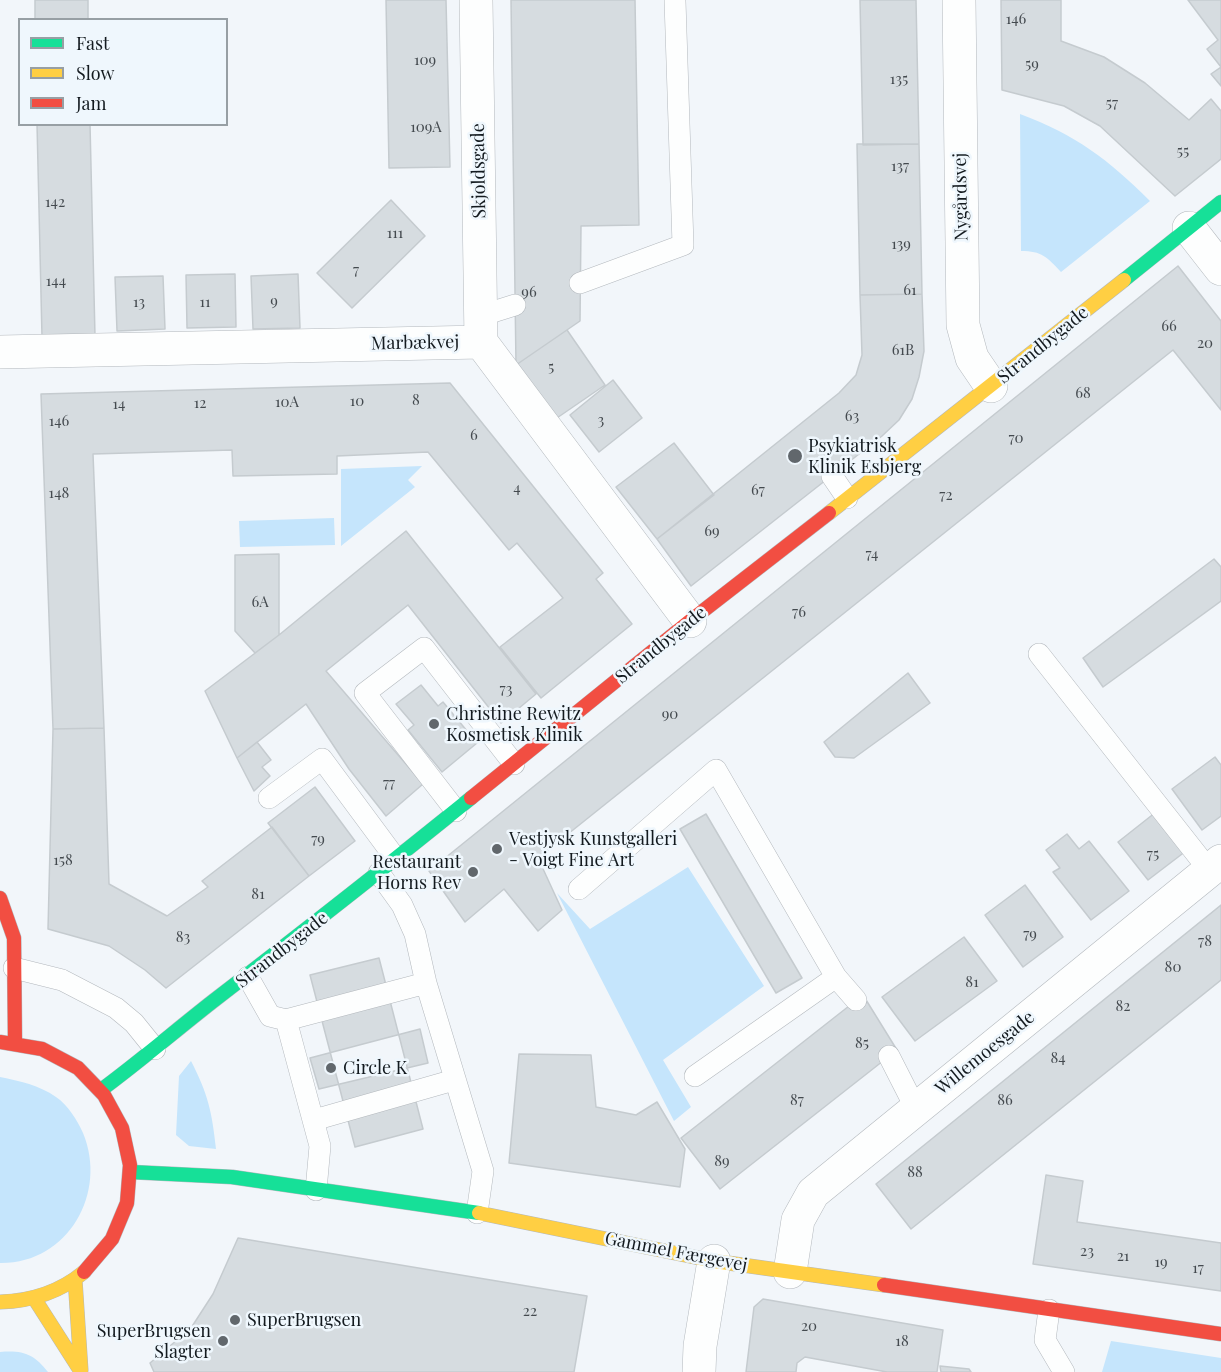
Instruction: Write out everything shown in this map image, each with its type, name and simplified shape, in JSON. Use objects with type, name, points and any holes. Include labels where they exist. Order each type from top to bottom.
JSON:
[{"type":"street","name":"Skjoldsgade","points":[[476,0],[481,329]]},
{"type":"street","name":"Nygårdsvej","points":[[959,0],[963,325],[972,358],[991,386]]},
{"type":"street","name":"Strandbygade","points":[[101,1090],[388,866],[690,621],[991,386],[1221,202]]},
{"type":"street","points":[[1189,228],[1221,269]]},
{"type":"street","name":"Marbækvej","points":[[0,352],[481,329],[690,621]]},
{"type":"street","name":"Willemoesgade","points":[[790,1272],[798,1220],[813,1193],[1215,866]]},
{"type":"street","points":[[0,898],[14,939],[15,1043]]},
{"type":"street","points":[[0,1042],[48,1051],[77,1067],[101,1090],[118,1114],[127,1142],[131,1172],[127,1203],[116,1232],[99,1258],[75,1279],[56,1291],[34,1298],[0,1302]]},
{"type":"street","name":"Gammel Færgevej","points":[[131,1172],[232,1177],[477,1213],[714,1261],[1221,1334]]},
{"type":"street","points":[[699,1372],[700,1346],[714,1261]]},
{"type":"street","points":[[75,1279],[81,1371]]},
{"type":"street","points":[[34,1298],[81,1371]]},
{"type":"lane","points":[[580,283],[683,245],[675,1]]},
{"type":"lane","points":[[481,329],[515,305]]},
{"type":"lane","points":[[832,476],[848,498]]},
{"type":"lane","points":[[456,811],[365,693],[424,648],[514,764]]},
{"type":"lane","points":[[1039,654],[1215,866]]},
{"type":"lane","points":[[269,798],[322,759],[388,866],[415,934],[426,983],[483,1171],[477,1213]]},
{"type":"lane","points":[[579,889],[716,770],[836,977],[856,1000]]},
{"type":"lane","points":[[14,968],[62,980],[116,1008],[134,1023],[155,1049]]},
{"type":"lane","points":[[248,977],[270,1016],[286,1020],[426,983]]},
{"type":"lane","points":[[695,1076],[836,977]]},
{"type":"lane","points":[[286,1020],[320,1146],[316,1190]]},
{"type":"lane","points":[[889,1056],[916,1109]]},
{"type":"lane","points":[[314,1120],[454,1080]]},
{"type":"lane","points":[[1049,1310],[1045,1340],[1064,1372]]},
{"type":"shaded area","points":[[1020,114],[1058,131],[1090,150],[1120,173],[1150,201],[1061,272],[1044,256],[1021,251]]},
{"type":"shaded area","points":[[422,466],[408,480],[415,487],[341,546],[341,469]]},
{"type":"shaded area","points":[[334,518],[335,545],[240,547],[239,521]]},
{"type":"shaded area","points":[[688,867],[764,986],[663,1060],[691,1107],[674,1121],[557,893],[590,929]]},
{"type":"shaded area","points":[[191,1061],[202,1083],[208,1104],[216,1149],[189,1146],[176,1135],[179,1076]]},
{"type":"shaded area","points":[[0,1077],[36,1086],[64,1104],[83,1133],[89,1156],[90,1179],[86,1201],[76,1221],[63,1238],[45,1252],[24,1260],[0,1263]]},
{"type":"shaded area","points":[[1111,1341],[1221,1358],[1221,1372],[1102,1372]]},
{"type":"shaded area","points":[[0,1352],[22,1353],[33,1357],[48,1372],[0,1372]]},
{"type":"building","points":[[35,0],[88,0],[88,18],[35,18]]},
{"type":"building","points":[[386,0],[446,0],[450,167],[389,168]]},
{"type":"building","points":[[511,0],[635,0],[639,225],[581,226],[580,321],[516,365]]},
{"type":"building","points":[[860,0],[916,0],[919,144],[863,145]]},
{"type":"building","points":[[1001,0],[1061,0],[1061,41],[1104,57],[1145,83],[1189,120],[1211,99],[1221,111],[1221,159],[1175,196],[1100,126],[1064,106],[1002,90]]},
{"type":"building","points":[[1188,0],[1221,0],[1221,67],[1207,49],[1218,40]]},
{"type":"building","points":[[1221,67],[1221,86],[1211,74]]},
{"type":"building","points":[[37,126],[90,126],[95,336],[42,337]]},
{"type":"building","points":[[857,144],[919,144],[922,294],[860,295]]},
{"type":"building","points":[[391,200],[425,236],[352,308],[317,273]]},
{"type":"building","points":[[1178,266],[1221,321],[1221,410],[1173,350],[538,858],[562,910],[538,931],[504,889],[465,922],[429,871]]},
{"type":"building","points":[[235,274],[236,327],[187,328],[186,275]]},
{"type":"building","points":[[298,274],[300,328],[253,329],[251,276]]},
{"type":"building","points":[[163,276],[165,329],[117,331],[115,277]]},
{"type":"building","points":[[922,294],[924,351],[912,399],[899,420],[882,436],[691,586],[657,539],[839,393],[856,375],[862,355],[860,295]]},
{"type":"building","points":[[567,330],[605,385],[554,420],[516,365]]},
{"type":"building","points":[[613,380],[642,418],[599,452],[570,415]]},
{"type":"building","points":[[450,383],[603,573],[596,579],[632,624],[541,698],[500,647],[563,598],[517,543],[509,550],[428,452],[337,456],[337,474],[233,476],[232,450],[93,454],[104,728],[53,729],[41,394]]},
{"type":"building","points":[[674,443],[714,495],[657,539],[616,487]]},
{"type":"building","points":[[406,531],[536,694],[501,723],[408,605],[326,671],[423,784],[386,816],[349,769],[306,704],[237,758],[205,691],[279,635]]},
{"type":"building","points":[[279,554],[279,635],[255,653],[235,631],[235,555]]},
{"type":"building","points":[[1214,559],[1221,567],[1221,601],[1103,687],[1083,658]]},
{"type":"building","points":[[908,673],[930,703],[854,758],[835,757],[824,742]]},
{"type":"building","points":[[421,685],[438,706],[443,702],[477,743],[442,772],[408,730],[414,725],[396,704]]},
{"type":"building","points":[[104,728],[109,884],[167,916],[208,887],[202,881],[272,827],[309,876],[166,988],[145,970],[109,946],[48,929],[53,729]]},
{"type":"building","points":[[257,742],[271,760],[262,767],[270,776],[254,791],[237,758]]},
{"type":"building","points":[[1215,757],[1221,765],[1221,816],[1202,830],[1172,789]]},
{"type":"building","points":[[315,787],[355,841],[309,876],[268,823]]},
{"type":"building","points":[[1156,812],[1186,851],[1148,880],[1118,842]]},
{"type":"building","points":[[706,814],[802,978],[776,993],[680,829]]},
{"type":"building","points":[[1067,834],[1079,849],[1089,841],[1129,891],[1091,920],[1053,872],[1060,868],[1046,850]]},
{"type":"building","points":[[1025,885],[1063,937],[1023,967],[985,915]]},
{"type":"building","points":[[1221,905],[1221,980],[911,1229],[876,1184]]},
{"type":"building","points":[[964,937],[997,981],[915,1041],[882,997]]},
{"type":"building","name":"Circle K","points":[[379,958],[423,1129],[355,1147],[310,975]]},
{"type":"building","points":[[863,995],[897,1050],[720,1189],[681,1138]]},
{"type":"building","points":[[420,1029],[428,1063],[319,1089],[310,1058]]},
{"type":"building","points":[[519,1054],[591,1055],[596,1107],[636,1115],[657,1102],[685,1149],[680,1187],[509,1163]]},
{"type":"building","points":[[1046,1175],[1083,1181],[1077,1222],[1221,1243],[1221,1291],[1033,1264]]},
{"type":"building","points":[[238,1238],[587,1296],[574,1372],[154,1372],[150,1363],[191,1328],[213,1294]]},
{"type":"building","points":[[763,1299],[943,1330],[937,1372],[887,1372],[805,1357],[797,1363],[796,1372],[746,1372],[754,1307]]},
{"type":"building","points":[[940,1366],[969,1369],[971,1372],[941,1372]]},
{"type":"traffic: fast","points":[[1124,280],[1221,202]]},
{"type":"traffic: fast","points":[[101,1090],[471,798]]},
{"type":"traffic: fast","points":[[131,1172],[232,1177],[479,1213]]},
{"type":"traffic: slow","points":[[829,513],[1124,280]]},
{"type":"traffic: slow","points":[[479,1213],[714,1261],[884,1285]]},
{"type":"traffic: slow","points":[[0,1302],[23,1300],[45,1294],[65,1285],[84,1272]]},
{"type":"traffic: slow","points":[[75,1279],[81,1370]]},
{"type":"traffic: slow","points":[[34,1298],[80,1370]]},
{"type":"traffic: jam","points":[[471,798],[690,621],[829,513]]},
{"type":"traffic: jam","points":[[0,898],[14,938],[15,1043]]},
{"type":"traffic: jam","points":[[0,1042],[42,1049],[78,1068],[104,1095],[122,1128],[130,1165],[127,1203],[112,1239],[84,1272]]},
{"type":"traffic: jam","points":[[884,1285],[1221,1334]]},
{"type":"place","name":"Psykiatrisk Klinik Esbjerg","points":[[795,456]]},
{"type":"place","name":"Christine Rewitz Kosmetisk Klinik","points":[[434,724]]},
{"type":"place","name":"Vestjysk Kunstgalleri - Voigt Fine Art","points":[[497,849]]},
{"type":"place","name":"Restaurant Horns Rev","points":[[473,872]]},
{"type":"place","name":"Circle K","points":[[331,1068]]},
{"type":"place","name":"SuperBrugsen","points":[[235,1320]]},
{"type":"place","name":"SuperBrugsen Slagter","points":[[223,1341]]}]
